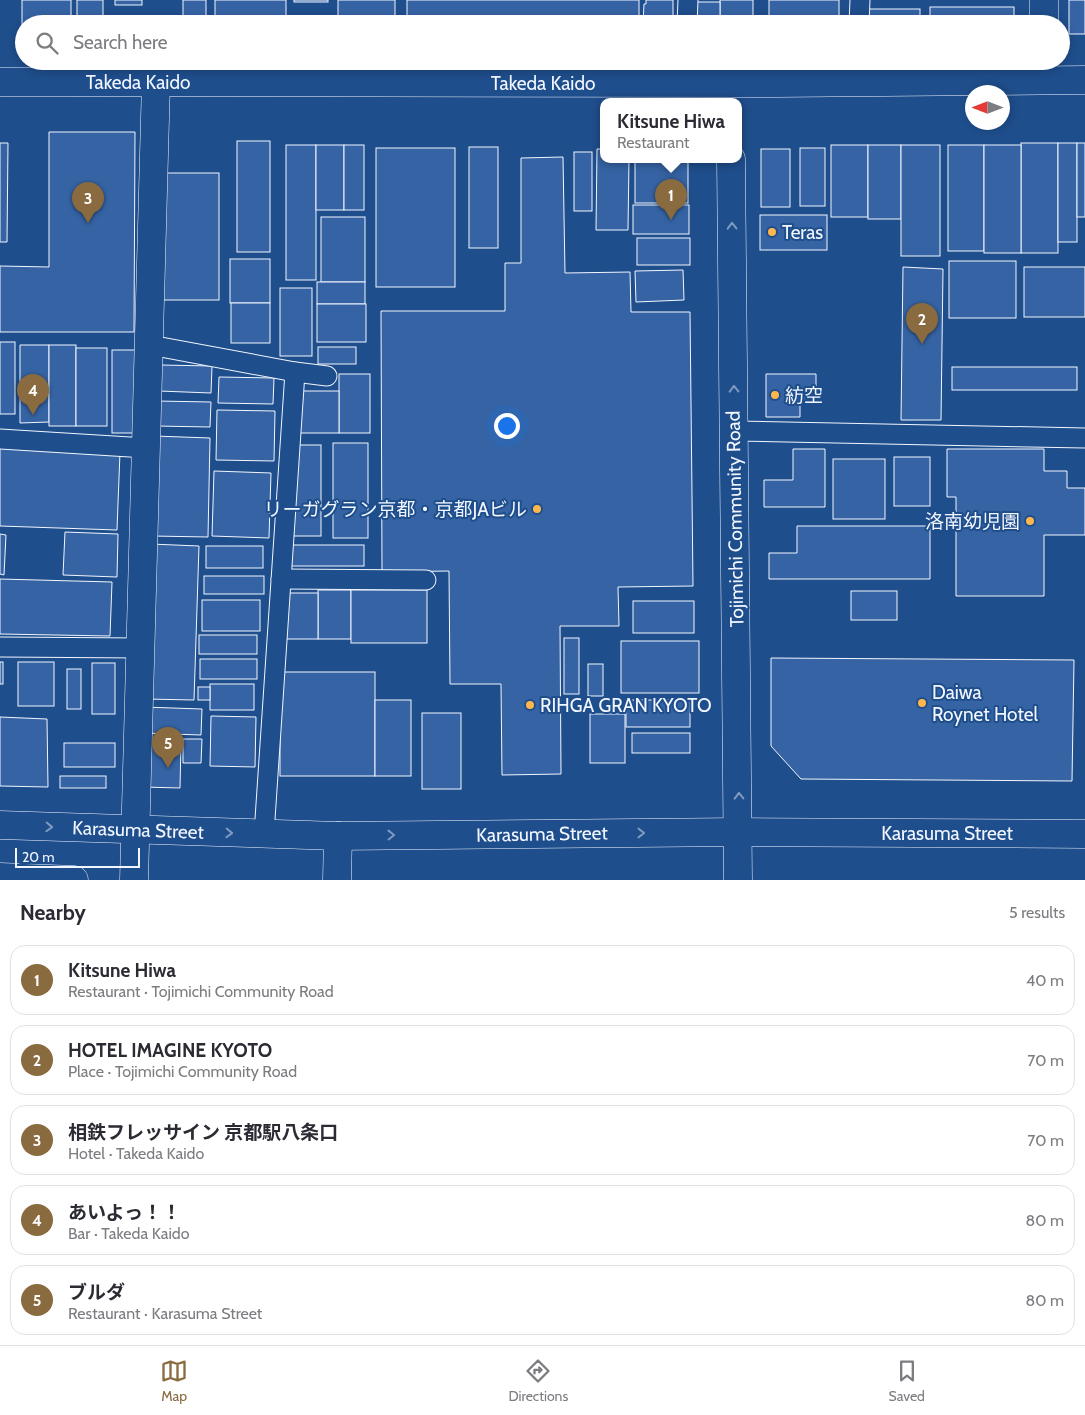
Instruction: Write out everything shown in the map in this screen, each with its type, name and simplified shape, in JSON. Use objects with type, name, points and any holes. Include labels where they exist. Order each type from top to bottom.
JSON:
[{"type":"street","points":[[1044,0],[1044,15]]},
{"type":"street","name":"Takeda Kaido","points":[[0,82],[156,82],[687,72],[731,92],[858,72],[1042,71],[1085,80]]},
{"type":"street","points":[[134,880],[156,82]]},
{"type":"street","name":"Tojimichi Community Road","points":[[731,163],[738,880]]},
{"type":"street","name":"Karasuma Street","points":[[0,825],[338,836],[739,832],[1085,834]]},
{"type":"street","points":[[337,880],[338,836]]},
{"type":"street","points":[[0,877],[74,880]]},
{"type":"lane","points":[[687,15],[688,0]]},
{"type":"lane","points":[[859,15],[860,0]]},
{"type":"lane","points":[[150,345],[295,372],[327,376]]},
{"type":"lane","points":[[264,834],[295,372]]},
{"type":"lane","points":[[734,431],[1085,438]]},
{"type":"lane","points":[[0,439],[146,448]]},
{"type":"lane","points":[[282,579],[426,580]]},
{"type":"lane","points":[[0,647],[140,648]]},
{"type":"building","points":[[22,0],[71,0],[71,15],[22,15]]},
{"type":"building","points":[[77,0],[103,0],[103,15],[77,15]]},
{"type":"building","points":[[115,0],[142,0],[142,5],[115,5]]},
{"type":"building","points":[[183,0],[206,0],[206,15],[183,15]]},
{"type":"building","points":[[215,0],[286,0],[286,15],[215,15]]},
{"type":"building","points":[[294,0],[328,0],[328,2],[294,2]]},
{"type":"building","points":[[338,0],[395,0],[395,15],[338,15]]},
{"type":"building","points":[[407,0],[639,0],[639,15],[407,15]]},
{"type":"building","points":[[646,0],[673,0],[673,15],[643,15],[644,4],[646,4]]},
{"type":"building","points":[[720,0],[753,0],[753,15],[720,15]]},
{"type":"building","points":[[769,0],[839,0],[839,15],[769,15]]},
{"type":"building","points":[[1069,0],[1085,0],[1085,34],[1070,34]]},
{"type":"building","points":[[697,2],[720,2],[720,15],[697,15]]},
{"type":"building","points":[[930,7],[1014,7],[1014,15],[930,15]]},
{"type":"building","points":[[864,9],[920,9],[920,15],[864,15]]},
{"type":"building","points":[[49,132],[135,132],[134,332],[0,332],[0,266],[49,267]]},
{"type":"building","points":[[237,141],[270,141],[270,252],[237,252]]},
{"type":"building","points":[[0,143],[8,143],[7,242],[0,242]]},
{"type":"building","points":[[1021,143],[1058,143],[1058,253],[1021,253]]},
{"type":"building","points":[[1058,143],[1077,143],[1077,242],[1058,242]]},
{"type":"building","points":[[1077,143],[1085,143],[1085,217],[1077,217]]},
{"type":"building","points":[[286,145],[316,145],[316,280],[286,280]]},
{"type":"building","points":[[316,145],[344,145],[344,210],[316,210]]},
{"type":"building","points":[[344,145],[364,145],[364,210],[344,210]]},
{"type":"building","points":[[831,145],[868,145],[868,217],[831,217]]},
{"type":"building","points":[[868,145],[901,145],[901,219],[868,219]]},
{"type":"building","points":[[901,145],[940,145],[940,256],[901,256]]},
{"type":"building","points":[[948,145],[984,145],[984,251],[948,251]]},
{"type":"building","points":[[984,145],[1021,145],[1021,253],[984,253]]},
{"type":"building","points":[[469,147],[498,147],[498,248],[469,248]]},
{"type":"building","points":[[376,148],[455,148],[455,287],[376,287]]},
{"type":"building","points":[[800,148],[825,148],[825,206],[800,206]]},
{"type":"building","points":[[597,149],[600,149],[600,163],[629,163],[628,230],[596,230]]},
{"type":"building","points":[[761,149],[790,149],[790,207],[761,207]]},
{"type":"building","points":[[574,152],[592,152],[592,211],[574,211]]},
{"type":"building","name":"リーガグラン京都・京都JAビル","points":[[563,157],[565,273],[630,272],[631,312],[690,312],[693,586],[618,587],[619,626],[560,626],[561,774],[502,775],[501,684],[450,684],[449,571],[382,572],[381,311],[505,311],[505,263],[521,263],[521,158]]},
{"type":"building","points":[[635,163],[688,163],[688,203],[635,203]]},
{"type":"building","points":[[163,173],[219,173],[219,300],[163,300]]},
{"type":"building","points":[[633,205],[689,205],[689,234],[633,234]]},
{"type":"building","points":[[760,215],[827,215],[827,250],[760,250]]},
{"type":"building","points":[[321,217],[365,217],[365,282],[321,282]]},
{"type":"building","points":[[637,238],[690,238],[690,265],[637,265]]},
{"type":"building","points":[[230,259],[270,259],[270,303],[230,303]]},
{"type":"building","points":[[949,261],[1016,261],[1016,318],[949,318]]},
{"type":"building","points":[[903,267],[943,269],[941,420],[901,420]]},
{"type":"building","points":[[1024,267],[1085,267],[1085,317],[1024,317]]},
{"type":"building","points":[[683,270],[684,300],[636,302],[635,271]]},
{"type":"building","points":[[317,282],[365,282],[365,304],[317,304]]},
{"type":"building","points":[[280,288],[312,288],[312,356],[280,356]]},
{"type":"building","points":[[231,303],[270,303],[270,343],[231,343]]},
{"type":"building","points":[[317,304],[366,304],[366,342],[317,342]]},
{"type":"building","points":[[0,342],[15,342],[15,414],[0,414]]},
{"type":"building","points":[[20,345],[49,345],[49,422],[20,423]]},
{"type":"building","points":[[49,345],[76,345],[76,426],[49,426]]},
{"type":"building","points":[[318,347],[356,347],[356,364],[318,364]]},
{"type":"building","points":[[76,348],[107,348],[107,426],[76,426]]},
{"type":"building","points":[[112,350],[136,350],[136,433],[112,433]]},
{"type":"building","points":[[160,365],[212,366],[211,393],[159,391]]},
{"type":"building","points":[[952,367],[1077,367],[1077,390],[952,390]]},
{"type":"building","points":[[339,374],[370,374],[370,433],[339,433]]},
{"type":"building","points":[[766,374],[816,374],[816,401],[800,401],[800,417],[766,417]]},
{"type":"building","points":[[219,377],[274,378],[273,404],[218,403]]},
{"type":"building","points":[[295,391],[339,391],[339,433],[295,433]]},
{"type":"building","points":[[156,401],[211,402],[210,427],[156,426]]},
{"type":"building","points":[[217,410],[275,411],[274,461],[216,460]]},
{"type":"building","points":[[154,436],[210,438],[208,537],[152,536]]},
{"type":"building","points":[[333,443],[368,443],[368,538],[333,538]]},
{"type":"building","points":[[293,445],[321,445],[321,536],[293,536]]},
{"type":"building","points":[[0,447],[120,452],[117,530],[0,526]]},
{"type":"building","points":[[793,449],[825,449],[825,507],[764,507],[764,480],[793,480]]},
{"type":"building","points":[[947,449],[1044,449],[1044,471],[1067,471],[1067,488],[1085,488],[1085,535],[1044,535],[1044,596],[956,596],[956,497],[947,497]]},
{"type":"building","points":[[894,457],[930,457],[930,506],[894,506]]},
{"type":"building","points":[[833,459],[885,459],[885,519],[833,519]]},
{"type":"building","points":[[214,471],[271,473],[269,538],[212,536]]},
{"type":"building","points":[[797,526],[930,526],[930,579],[769,579],[769,553],[797,553]]},
{"type":"building","points":[[65,532],[118,534],[117,577],[63,575]]},
{"type":"building","points":[[0,534],[6,535],[4,575],[0,574]]},
{"type":"building","points":[[150,544],[199,546],[194,700],[146,699]]},
{"type":"building","points":[[290,545],[364,545],[364,566],[290,566]]},
{"type":"building","points":[[206,546],[263,546],[263,568],[206,568]]},
{"type":"building","points":[[204,576],[264,576],[264,594],[204,594]]},
{"type":"building","points":[[0,579],[112,582],[110,636],[0,634]]},
{"type":"building","points":[[318,590],[351,590],[351,639],[318,639]]},
{"type":"building","points":[[351,590],[427,590],[427,643],[351,643]]},
{"type":"building","points":[[851,591],[897,591],[897,620],[851,620]]},
{"type":"building","points":[[286,593],[318,593],[318,639],[286,639]]},
{"type":"building","points":[[202,600],[260,600],[260,631],[202,631]]},
{"type":"building","points":[[633,601],[694,601],[694,633],[633,633]]},
{"type":"building","points":[[199,635],[257,635],[257,654],[199,654]]},
{"type":"building","points":[[564,638],[579,638],[579,694],[564,694]]},
{"type":"building","points":[[621,641],[699,641],[699,693],[621,693]]},
{"type":"building","name":"Daiwa Roynet Hotel","points":[[771,658],[1074,660],[1072,781],[801,779],[771,746]]},
{"type":"building","points":[[200,659],[257,659],[257,679],[200,679]]},
{"type":"building","points":[[0,662],[3,662],[3,684],[0,684]]},
{"type":"building","points":[[18,662],[54,662],[54,706],[18,706]]},
{"type":"building","points":[[92,663],[115,663],[115,714],[92,714]]},
{"type":"building","points":[[588,664],[603,664],[603,696],[588,696]]},
{"type":"building","points":[[67,669],[81,669],[81,709],[67,709]]},
{"type":"building","points":[[280,672],[375,672],[375,776],[280,776]]},
{"type":"building","points":[[210,684],[254,684],[254,710],[210,710]]},
{"type":"building","points":[[198,687],[210,687],[210,700],[198,700]]},
{"type":"building","points":[[375,700],[411,700],[411,776],[375,776]]},
{"type":"building","points":[[626,700],[690,700],[690,727],[626,727]]},
{"type":"building","points":[[143,707],[202,709],[201,735],[142,733]]},
{"type":"building","points":[[422,713],[461,713],[461,789],[422,789]]},
{"type":"building","points":[[590,714],[625,714],[625,763],[590,763]]},
{"type":"building","points":[[211,716],[256,717],[255,767],[210,766]]},
{"type":"building","points":[[0,717],[47,719],[48,787],[0,786]]},
{"type":"building","points":[[632,733],[690,733],[690,753],[632,753]]},
{"type":"building","points":[[183,739],[202,739],[201,763],[183,763]]},
{"type":"building","points":[[145,741],[181,742],[180,788],[143,787]]},
{"type":"building","points":[[64,743],[115,743],[115,767],[64,767]]},
{"type":"building","points":[[60,776],[106,776],[106,788],[60,788]]},
{"type":"place","name":"Kitsune Hiwa","points":[[671,220]]},
{"type":"place","name":"相鉄フレッサイン 京都駅八条口","points":[[88,223]]},
{"type":"place","name":"Teras","points":[[772,232]]},
{"type":"place","name":"HOTEL IMAGINE KYOTO","points":[[922,344]]},
{"type":"place","name":"紡空","points":[[775,395]]},
{"type":"place","name":"あいよっ！！","points":[[33,415]]},
{"type":"place","name":"リーガグラン京都・京都JAビル","points":[[537,509]]},
{"type":"place","name":"洛南幼児園","points":[[1030,521]]},
{"type":"place","name":"Daiwa Roynet Hotel","points":[[922,703]]},
{"type":"place","name":"RIHGA GRAN KYOTO","points":[[530,705]]},
{"type":"place","name":"ブルダ","points":[[168,768]]}]
